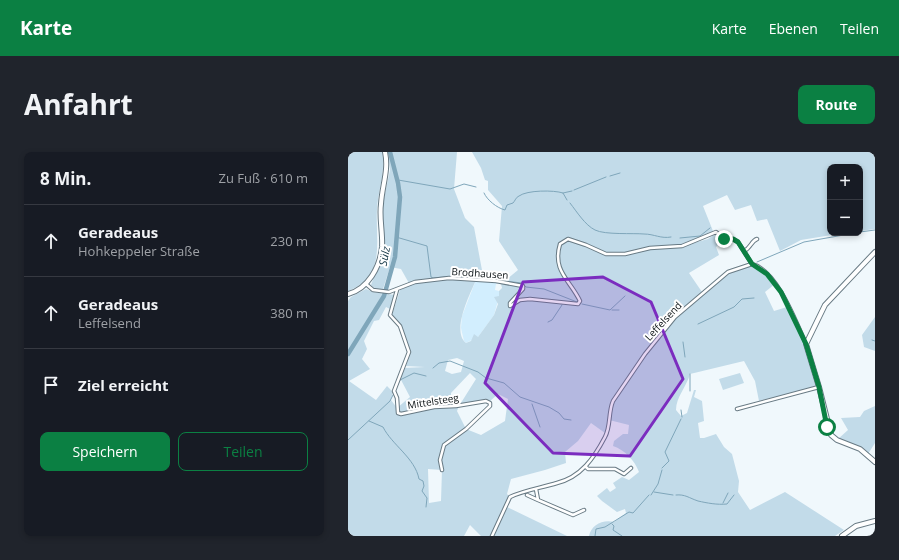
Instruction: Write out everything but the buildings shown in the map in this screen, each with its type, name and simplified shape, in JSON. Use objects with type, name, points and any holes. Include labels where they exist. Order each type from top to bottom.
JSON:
[{"type":"street","points":[[348,294],[359,290],[366,284],[373,274],[381,249],[380,214],[387,167],[385,152]]},
{"type":"street","name":"Brodhausen","points":[[366,284],[374,290],[390,292],[415,282],[449,278],[496,281],[523,286],[523,289],[510,303],[510,306],[520,300],[530,299],[578,304],[580,301],[574,289],[568,284],[560,272],[559,249],[562,242],[568,239],[606,254],[626,254],[650,248],[682,246],[716,232],[724,239],[733,239],[738,242],[744,251]]},
{"type":"street","points":[[757,238],[753,240],[749,248],[744,251],[752,264],[767,274],[778,287],[806,344],[831,435],[837,440],[860,449],[875,462]]},
{"type":"street","points":[[806,344],[824,305],[875,252]]},
{"type":"street","name":"Leffelsend","points":[[586,467],[606,436],[610,424],[610,412],[613,401],[639,361],[675,316],[728,272],[752,264]]},
{"type":"street","name":"Mittelsteeg","points":[[397,290],[390,315],[400,326],[409,352],[394,391],[397,398],[398,413],[401,414],[417,409],[456,406],[486,401],[490,403],[490,406],[466,429],[444,445],[440,460],[442,470]]},
{"type":"street","points":[[737,409],[819,387]]},
{"type":"street","points":[[492,536],[510,497],[536,488],[563,482],[586,467],[588,469],[615,469],[624,474],[631,468]]},
{"type":"street","points":[[536,488],[538,500]]},
{"type":"street","points":[[527,495],[573,515],[584,510]]},
{"type":"street","points":[[842,536],[856,526],[875,521]]},
{"type":"highlighted area","points":[[603,277],[651,302],[683,379],[630,456],[553,453],[485,383],[523,282]]},
{"type":"shaded area","points":[[348,152],[382,152],[383,167],[377,209],[377,245],[374,267],[369,276],[360,284],[348,291]]},
{"type":"shaded area","points":[[388,152],[457,152],[454,189],[465,218],[474,227],[484,281],[476,280],[463,312],[460,330],[466,343],[471,341],[474,334],[478,337],[494,315],[498,304],[494,297],[499,296],[499,291],[502,288],[501,284],[518,270],[499,241],[502,206],[488,190],[488,181],[485,180],[481,168],[472,152],[875,152],[875,229],[863,231],[863,164],[827,164],[827,236],[801,240],[780,251],[767,219],[757,221],[751,205],[735,210],[727,195],[703,206],[713,231],[709,235],[679,245],[679,247],[708,239],[715,234],[723,240],[716,247],[719,255],[689,273],[702,292],[674,316],[643,354],[644,356],[676,317],[728,274],[751,265],[760,270],[775,284],[765,292],[774,311],[787,307],[804,343],[817,383],[815,387],[759,401],[755,381],[744,361],[690,374],[676,405],[676,410],[681,416],[687,413],[694,390],[696,390],[694,397],[702,401],[704,421],[698,423],[700,438],[716,434],[724,447],[732,454],[739,481],[738,492],[750,510],[785,492],[844,530],[835,536],[589,536],[592,529],[598,524],[606,521],[614,522],[626,513],[625,509],[617,512],[597,496],[607,488],[610,492],[616,488],[613,483],[622,477],[629,480],[639,472],[629,456],[622,450],[613,446],[614,441],[623,434],[628,434],[629,425],[609,420],[605,433],[591,423],[578,441],[565,452],[566,463],[511,479],[507,494],[510,497],[505,506],[567,536],[481,536],[470,525],[464,536],[348,536],[348,301],[351,297],[366,289],[373,292],[395,295],[390,309],[386,307],[379,320],[374,321],[364,341],[367,349],[362,359],[370,369],[349,381],[376,400],[387,386],[393,392],[391,400],[397,408],[410,397],[400,378],[404,368],[425,367],[406,366],[409,352],[408,345],[404,333],[392,315],[400,290],[410,285],[401,269],[390,267],[383,289],[375,289],[371,285],[385,248],[383,203],[390,170]],"holes":[[[457,358],[464,361],[461,372],[452,374],[445,371],[448,360]],[[470,373],[476,379],[459,406],[451,402],[451,393]],[[498,394],[508,399],[505,421],[481,435],[466,429],[457,411],[459,406],[489,402]],[[428,469],[442,470],[441,501],[429,503]]]},
{"type":"shaded area","points":[[476,280],[501,282],[496,284],[495,290],[499,291],[499,297],[494,315],[478,337],[466,343],[464,341],[461,328],[462,316]]},
{"type":"shaded area","points":[[875,317],[875,351],[864,347],[862,335]]},
{"type":"shaded area","points":[[740,373],[744,383],[723,390],[719,379]]},
{"type":"shaded area","points":[[875,406],[875,443],[868,454],[838,439],[848,430],[841,418],[860,417],[864,411]]},
{"type":"waterway","name":"Sülz","points":[[348,354],[384,296],[395,257],[400,197],[390,152]]},
{"type":"waterway","points":[[610,176],[620,173]]},
{"type":"waterway","points":[[574,190],[606,177]]},
{"type":"waterway","points":[[398,180],[450,189],[464,184],[476,187]]},
{"type":"waterway","points":[[484,193],[493,203],[505,210],[507,205],[513,203],[516,198],[528,193],[541,191],[559,192],[563,193],[567,200]]},
{"type":"waterway","points":[[563,193],[572,191]]},
{"type":"waterway","points":[[570,203],[588,225],[600,232],[648,234],[671,237]]},
{"type":"waterway","points":[[680,238],[700,236],[710,228]]},
{"type":"waterway","points":[[863,232],[875,230]]},
{"type":"waterway","points":[[757,262],[804,242],[838,236]]},
{"type":"waterway","points":[[396,237],[427,246],[431,277],[454,276],[466,278]]},
{"type":"waterway","points":[[495,280],[522,283],[526,287],[544,289],[577,302]]},
{"type":"waterway","points":[[582,304],[610,310],[625,296]]},
{"type":"waterway","points":[[698,324],[734,307],[742,299],[754,298]]},
{"type":"waterway","points":[[548,322],[552,320],[562,305]]},
{"type":"waterway","points":[[612,310],[619,310]]},
{"type":"waterway","points":[[683,342],[685,357]]},
{"type":"waterway","points":[[433,368],[439,363],[450,361],[478,372],[486,378],[504,383],[520,397],[549,407],[559,413],[564,419],[571,420]]},
{"type":"waterway","points":[[398,384],[400,380],[414,373],[426,376]]},
{"type":"waterway","points":[[690,374],[690,391]]},
{"type":"waterway","points":[[348,440],[390,401],[393,395]]},
{"type":"waterway","points":[[532,404],[540,427]]},
{"type":"waterway","points":[[681,410],[682,417]]},
{"type":"waterway","points":[[662,468],[669,461],[665,452],[681,419]]},
{"type":"waterway","points":[[369,421],[383,427],[417,471],[419,479],[423,481],[424,486],[422,491],[427,498],[426,507]]},
{"type":"waterway","points":[[651,495],[658,484],[662,470]]},
{"type":"waterway","points":[[654,492],[673,495]]},
{"type":"waterway","points":[[723,503],[728,493]]},
{"type":"waterway","points":[[595,536],[596,529],[605,527],[629,512],[633,513],[649,495]]},
{"type":"waterway","points":[[676,495],[716,504],[727,504],[734,495]]},
{"type":"waterway","points":[[612,524],[614,526],[613,530],[622,536]]},
{"type":"route","points":[[724,239],[733,239],[738,242],[752,264],[761,268],[772,279],[781,292],[806,344],[819,387],[827,427]]}]
